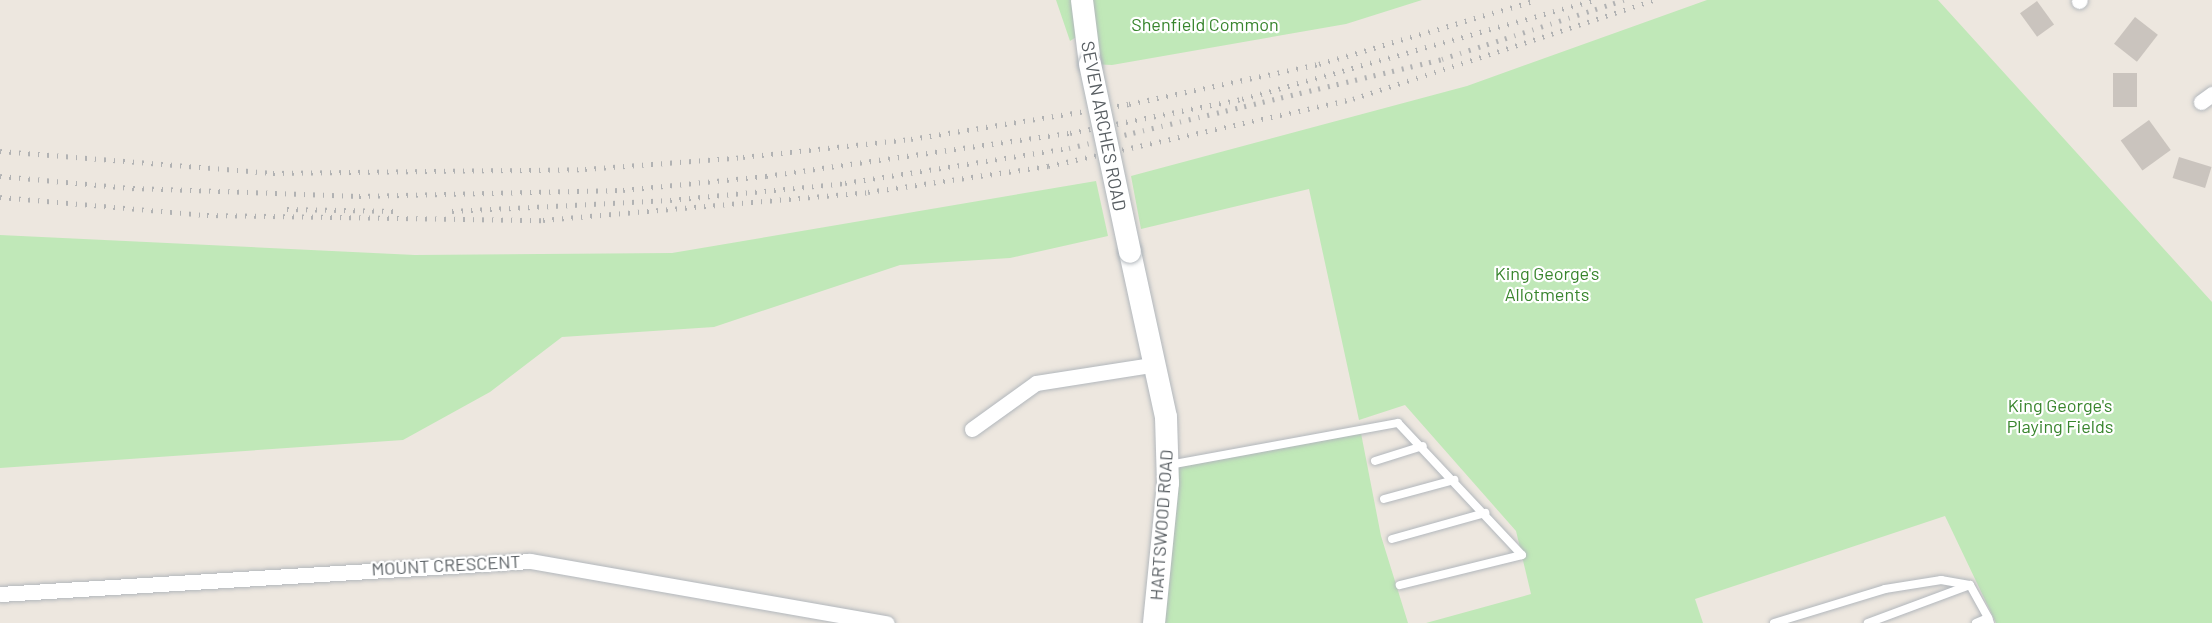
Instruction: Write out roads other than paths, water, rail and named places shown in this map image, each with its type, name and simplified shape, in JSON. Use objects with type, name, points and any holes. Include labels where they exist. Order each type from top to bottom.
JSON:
[{"type":"street","name":"SEVEN ARCHES ROAD","points":[[1082,0],[1090,64],[1130,252]]},
{"type":"street","name":"HARTSWOOD ROAD","points":[[1130,252],[1157,364],[1167,465],[1154,623]]},
{"type":"street","points":[[972,429],[1036,383],[1157,364]]},
{"type":"street","name":"MOUNT CRESCENT","points":[[0,594],[530,561],[887,623]]},
{"type":"lane","points":[[1167,465],[1388,422],[1405,427],[1522,555],[1400,585]]},
{"type":"lane","points":[[1375,461],[1423,446]]},
{"type":"lane","points":[[1384,499],[1454,480]]},
{"type":"lane","points":[[1392,539],[1485,513]]},
{"type":"lane","points":[[1774,623],[1885,589],[1941,580],[1970,585]]},
{"type":"lane","points":[[1970,585],[1989,621],[1977,623]]},
{"type":"lane","points":[[1868,623],[1970,585]]},
{"type":"railway","points":[[0,151],[273,173],[585,169],[743,157],[911,139],[1129,104],[1319,64],[1536,0]]},
{"type":"railway","points":[[0,176],[133,188],[359,196],[623,190],[766,176],[1070,133],[1242,99],[1594,0]]},
{"type":"railway","points":[[452,211],[670,200],[845,183],[1069,148],[1442,59],[1624,0]]},
{"type":"railway","points":[[0,197],[207,215],[543,220],[868,192],[1048,166],[1353,99],[1654,0]]},
{"type":"railway","points":[[287,209],[395,211]]},
{"type":"park label","name":"Shenfield Common","points":[[1205,24]]},
{"type":"park label","name":"King George's Allotments","points":[[1547,284]]},
{"type":"park label","name":"King George's Playing Fields","points":[[2060,416]]}]
